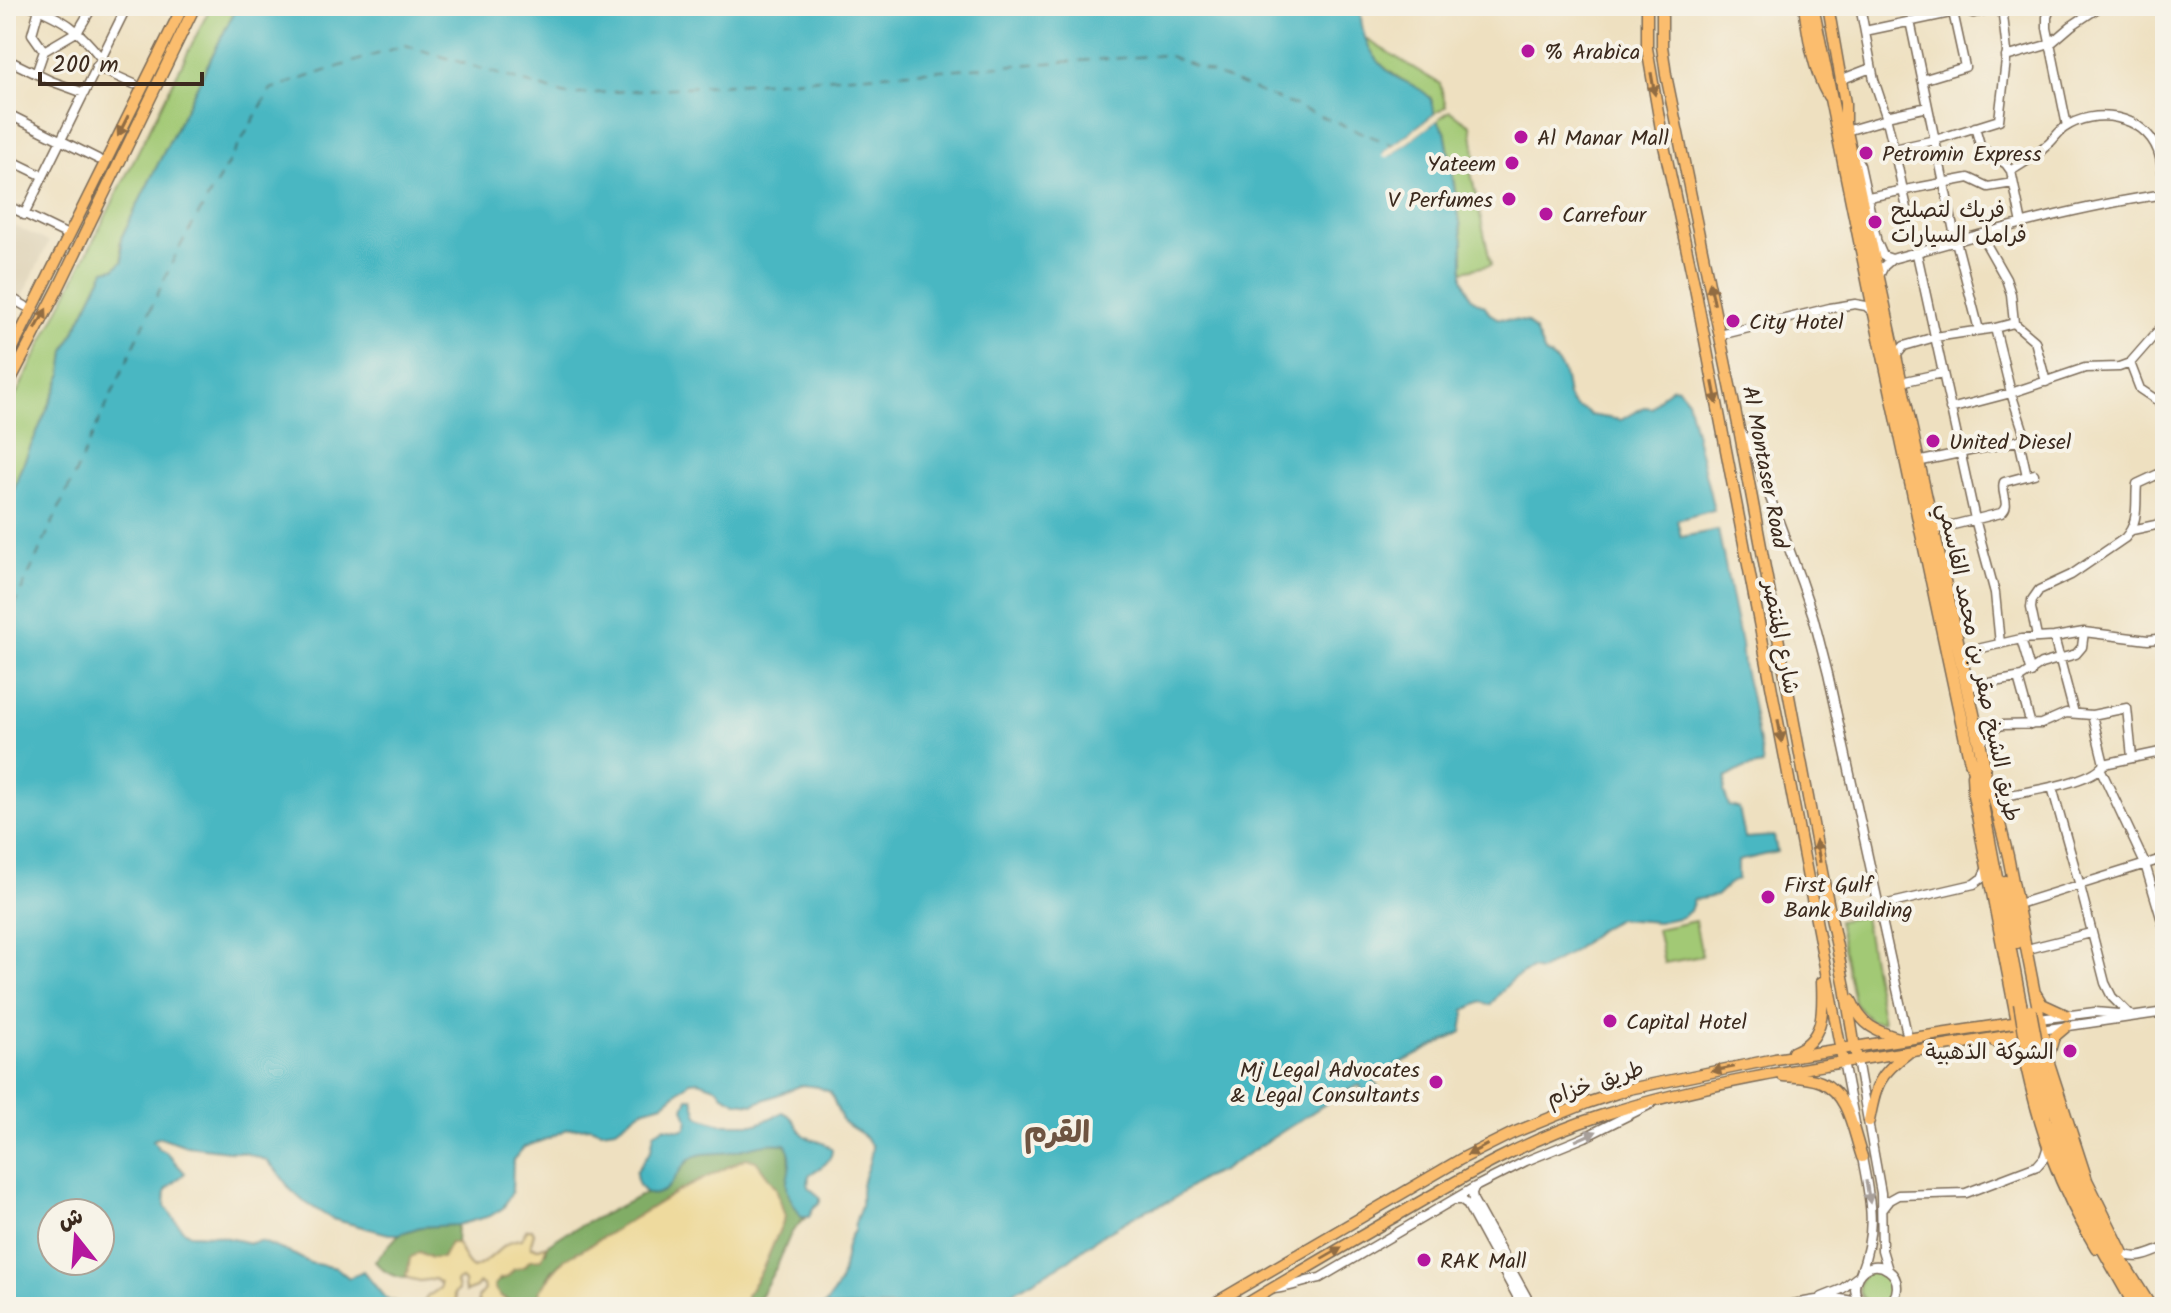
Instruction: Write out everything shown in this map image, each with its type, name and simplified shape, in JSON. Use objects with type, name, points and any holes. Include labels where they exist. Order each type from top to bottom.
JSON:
[{"type":"highway","name":"طريق الشيخ صقر بن محمد القاسمي","points":[[1812,6],[1875,314],[1977,752]]},
{"type":"highway","name":"طريق الشيخ صقر بن محمد القاسمي","points":[[1820,6],[1850,150],[1872,234],[1878,278],[1975,725],[1979,789],[2034,1039],[2053,1105],[2084,1190],[2101,1226],[2150,1307]]},
{"type":"highway","name":"طريق الشيخ صقر بن محمد القاسمي","points":[[2034,1039],[2053,1141],[2074,1193],[2131,1301]]},
{"type":"main road","points":[[6,362],[183,6]]},
{"type":"main road","points":[[6,389],[195,6]]},
{"type":"main road","name":"شارع المنتصر","points":[[1647,6],[1647,48],[1663,141],[1695,288],[1843,1061]]},
{"type":"main road","name":"Al Montaser Road","points":[[1662,6],[1666,75],[1739,429],[1844,982]]},
{"type":"main road","points":[[1804,6],[1815,62],[1823,89],[1832,102]]},
{"type":"main road","points":[[1828,6],[1845,128]]},
{"type":"main road","points":[[1647,48],[1655,47],[1666,75]]},
{"type":"main road","points":[[1977,752],[1993,798],[2027,949],[2024,998],[2017,1022],[2019,1034],[2034,1039],[2048,1060],[2095,1199],[2136,1283]]},
{"type":"main road","points":[[1977,752],[1973,795],[1987,864],[2034,1039],[2047,1149],[2084,1228],[2131,1301]]},
{"type":"main road","points":[[1775,1059],[1803,1049],[1819,1028],[1824,1011],[1821,944]]},
{"type":"main road","points":[[1844,982],[1857,1014],[1868,1026],[1906,1039]]},
{"type":"main road","points":[[1844,982],[1857,1060]]},
{"type":"main road","points":[[1987,1027],[2003,1019],[2011,1004],[2024,998],[2042,1004],[2067,1020],[2054,1037],[2048,1060]]},
{"type":"main road","name":"طريق خزام","points":[[1208,1307],[1491,1143],[1553,1115],[1632,1088],[1775,1059],[2017,1022],[2034,1039]]},
{"type":"main road","name":"طريق خزام","points":[[1241,1307],[1473,1171],[1532,1142],[1598,1116],[1666,1097],[1843,1061],[2019,1034],[2034,1039]]},
{"type":"main road","points":[[1984,1040],[2010,1044],[2034,1039]]},
{"type":"main road","points":[[1869,1121],[1878,1083],[1889,1068],[1910,1052]]},
{"type":"main road","points":[[1773,1075],[1811,1079],[1833,1089],[1844,1104],[1862,1157]]},
{"type":"main road","points":[[1598,1116],[1607,1109],[1632,1101],[1632,1088]]},
{"type":"street","points":[[54,15],[59,6]]},
{"type":"street","points":[[36,74],[44,51],[78,31],[93,6]]},
{"type":"street","points":[[24,215],[127,6]]},
{"type":"street","points":[[1860,6],[1871,68],[1887,118],[1975,519],[1995,593],[2000,644]]},
{"type":"street","points":[[1920,6],[1914,20],[1922,80],[1956,241],[1979,330]]},
{"type":"street","points":[[1865,31],[1969,7],[1973,13],[2002,6],[2007,45],[1999,120],[1894,149]]},
{"type":"street","points":[[2051,6],[2047,23],[2067,126]]},
{"type":"street","points":[[2006,57],[2050,44],[2101,6]]},
{"type":"street","points":[[44,51],[32,34],[35,8],[54,15],[78,31],[99,62],[134,84]]},
{"type":"street","points":[[1922,80],[1965,67],[1953,12]]},
{"type":"street","points":[[6,59],[84,93]]},
{"type":"street","points":[[1840,80],[1871,68]]},
{"type":"street","points":[[1845,128],[1928,107]]},
{"type":"street","points":[[6,113],[98,159]]},
{"type":"street","points":[[1878,278],[1892,259],[2022,224],[2164,194],[2158,151],[2143,129],[2123,118],[2095,116],[2067,126],[2046,147],[2011,171]]},
{"type":"street","points":[[1975,127],[1981,148],[2006,164],[2011,171],[2022,224]]},
{"type":"street","points":[[1850,150],[1859,162],[1868,197],[1872,234],[1883,256],[1892,259]]},
{"type":"street","points":[[6,158],[43,176]]},
{"type":"street","points":[[1868,197],[1969,178],[1988,187],[2013,183]]},
{"type":"street","points":[[6,205],[68,235]]},
{"type":"street","points":[[1981,235],[2006,279],[2014,323],[2035,341],[2046,382]]},
{"type":"street","points":[[1855,304],[1870,291]]},
{"type":"street","points":[[6,295],[25,306]]},
{"type":"street","points":[[1720,335],[1855,304],[1866,306],[1875,314]]},
{"type":"street","points":[[1895,357],[1904,346],[1935,337],[2014,323]]},
{"type":"street","points":[[1950,409],[2011,393],[2085,368],[2119,367],[2130,363],[2165,323]]},
{"type":"street","points":[[1917,462],[2026,439],[1995,328]]},
{"type":"street","points":[[1891,339],[1904,346]]},
{"type":"street","points":[[2130,363],[2140,389],[2158,401],[2165,411]]},
{"type":"street","points":[[1901,382],[1942,373]]},
{"type":"street","points":[[1739,429],[1752,449],[1813,616],[1906,1039]]},
{"type":"street","points":[[1933,530],[2004,511],[2007,504],[2002,487],[2004,482],[2031,475],[2019,440]]},
{"type":"street","points":[[2037,637],[2031,608],[2039,590],[2071,575],[2121,542],[2132,530],[2138,508],[2137,484],[2165,471]]},
{"type":"street","points":[[2132,530],[2165,523]]},
{"type":"street","points":[[1960,653],[2021,639],[2084,632],[2148,640],[2165,638]]},
{"type":"street","points":[[1967,687],[2018,678],[2031,673],[2041,664],[2080,651],[2084,632]]},
{"type":"street","points":[[2054,637],[2074,713]]},
{"type":"street","points":[[2021,639],[2031,673]]},
{"type":"street","points":[[2018,678],[2031,725]]},
{"type":"street","points":[[1977,752],[1989,731],[2008,724],[2041,724],[2066,713],[2092,715],[2127,708],[2132,757]]},
{"type":"street","points":[[2092,715],[2102,767],[2145,864],[2165,931]]},
{"type":"street","points":[[1975,725],[1989,731]]},
{"type":"street","points":[[1993,798],[2052,787],[2094,774],[2102,767],[2132,757],[2165,751]]},
{"type":"street","points":[[2052,787],[2107,988],[2131,1016]]},
{"type":"street","points":[[2018,904],[2165,858]]},
{"type":"street","points":[[1879,906],[1974,884],[1984,875],[1987,864]]},
{"type":"street","points":[[2027,949],[2091,933]]},
{"type":"street","points":[[2034,1039],[2067,1020],[2165,1012]]},
{"type":"street","points":[[1857,1060],[1882,1209],[1882,1250],[1888,1270],[1896,1280],[1897,1307]]},
{"type":"street","name":"شارع المنتصر","points":[[1843,1061],[1872,1214],[1870,1242],[1859,1275]]},
{"type":"street","points":[[1270,1290],[1285,1289],[1302,1281],[1320,1278],[1475,1187],[1666,1097]]},
{"type":"street","points":[[2037,1166],[2047,1149]]},
{"type":"street","points":[[1882,1209],[1898,1195],[1966,1193],[2037,1166],[2057,1172]]},
{"type":"street","points":[[1475,1187],[1473,1200],[1532,1307]]},
{"type":"street","points":[[1455,1200],[1467,1204],[1523,1307]]},
{"type":"street","points":[[2122,1253],[2129,1257],[2141,1256],[2165,1248]]},
{"type":"street","points":[[2136,1283],[2135,1264],[2141,1256]]},
{"type":"street","points":[[1814,1300],[1842,1289],[1869,1267],[1888,1270]]},
{"type":"street","points":[[1859,1275],[1856,1295],[1867,1306]]},
{"type":"street","points":[[1882,1307],[1896,1292]]},
{"type":"street","points":[[1777,1307],[1814,1300],[1843,1299],[1867,1306]]},
{"type":"shaded area","points":[[6,222],[49,242],[6,330]]},
{"type":"green space","points":[[211,6],[237,6],[121,238],[123,261],[115,268],[105,270],[65,351],[62,376],[19,473],[13,494],[6,503],[6,415]]},
{"type":"green space","points":[[1366,39],[1440,84],[1446,106],[1434,114],[1431,98],[1384,67]]},
{"type":"green space","points":[[1450,111],[1471,125],[1476,160],[1471,173],[1491,265],[1463,271],[1463,241],[1451,163],[1445,131],[1437,120]]},
{"type":"green space","points":[[1864,916],[1883,1022],[1870,1021],[1854,1002],[1838,921]]},
{"type":"green space","points":[[1695,921],[1702,956],[1664,963],[1657,929]]},
{"type":"green space","points":[[764,1143],[785,1144],[789,1148],[788,1189],[801,1217],[805,1218],[791,1233],[754,1307],[743,1307],[785,1217],[776,1188],[756,1161],[746,1158],[677,1192],[559,1264],[546,1283],[547,1304],[575,1307],[517,1306],[496,1292],[494,1286],[497,1282],[546,1252],[547,1245],[646,1193],[653,1194],[689,1160],[700,1154],[739,1150]]},
{"type":"green space","points":[[457,1225],[456,1243],[450,1243],[442,1258],[435,1260],[419,1252],[410,1264],[407,1278],[389,1274],[375,1261],[399,1234],[420,1227]]},
{"type":"green space","points":[[1876,1270],[1888,1275],[1893,1287],[1888,1299],[1876,1304],[1864,1299],[1859,1287],[1864,1275]]},
{"type":"sand","points":[[746,1158],[756,1161],[776,1188],[785,1217],[743,1307],[575,1307],[547,1304],[539,1292],[566,1258],[677,1192]]},
{"type":"sand","points":[[527,1229],[532,1229],[534,1233],[532,1247],[547,1245],[542,1259],[530,1260],[523,1267],[514,1269],[494,1286],[506,1300],[525,1307],[479,1307],[478,1298],[484,1291],[483,1285],[479,1283],[476,1288],[465,1292],[461,1279],[456,1282],[458,1290],[454,1294],[457,1303],[463,1303],[465,1307],[421,1307],[427,1297],[440,1288],[440,1283],[434,1279],[420,1281],[407,1278],[410,1258],[419,1252],[431,1258],[442,1258],[450,1243],[456,1243],[473,1268],[507,1244],[521,1239]]},
{"type":"water","points":[[237,6],[1361,6],[1362,27],[1374,55],[1396,77],[1426,94],[1433,107],[1434,114],[1384,152],[1391,155],[1437,120],[1445,131],[1463,241],[1463,278],[1471,298],[1497,318],[1527,322],[1535,331],[1545,354],[1564,374],[1570,400],[1590,415],[1621,420],[1644,407],[1652,408],[1673,387],[1678,388],[1687,399],[1714,510],[1677,520],[1681,537],[1718,530],[1763,765],[1742,769],[1726,778],[1724,792],[1729,806],[1739,808],[1745,838],[1774,836],[1777,852],[1738,861],[1738,879],[1716,896],[1694,900],[1690,911],[1682,917],[1658,922],[1618,919],[1601,928],[1572,952],[1539,971],[1532,969],[1518,976],[1490,1005],[1482,1002],[1464,1010],[1462,1032],[1373,1077],[1379,1090],[1362,1092],[1360,1085],[1344,1092],[1221,1171],[1202,1179],[1170,1201],[1142,1212],[1096,1239],[1069,1260],[987,1307],[821,1307],[842,1276],[848,1242],[861,1205],[861,1187],[872,1146],[862,1134],[843,1122],[830,1092],[818,1087],[802,1085],[754,1104],[737,1102],[723,1095],[718,1088],[699,1081],[690,1082],[663,1104],[642,1110],[616,1129],[567,1129],[524,1147],[513,1160],[512,1192],[503,1208],[490,1216],[457,1225],[420,1227],[399,1234],[332,1219],[303,1201],[266,1160],[245,1153],[187,1146],[160,1137],[153,1140],[185,1173],[166,1190],[165,1206],[182,1229],[190,1234],[214,1235],[250,1243],[260,1241],[310,1263],[337,1268],[349,1278],[363,1271],[385,1298],[407,1307],[6,1307],[6,503],[13,494],[19,473],[62,376],[65,351],[105,270],[115,268],[123,261],[121,238]]},
{"type":"water","points":[[688,1098],[693,1098],[700,1117],[721,1124],[758,1124],[783,1112],[803,1134],[832,1149],[827,1162],[809,1175],[808,1187],[820,1197],[820,1202],[809,1217],[801,1217],[788,1191],[790,1157],[785,1144],[698,1155],[684,1165],[664,1191],[654,1194],[645,1192],[637,1181],[636,1172],[651,1150],[654,1133],[664,1127],[686,1128],[688,1120],[684,1108]]},
{"type":"pier","points":[[1438,112],[1440,118],[1391,155],[1383,157],[1384,152]]},
{"type":"ferry route","points":[[6,624],[177,252],[271,89],[405,45],[566,95],[1167,55],[1393,145]]},
{"type":"place","name":"% Arabica","points":[[1528,51]]},
{"type":"place","name":"Al Manar Mall","points":[[1521,137]]},
{"type":"place","name":"Petromin Express","points":[[1866,153]]},
{"type":"place","name":"Yateem","points":[[1512,163]]},
{"type":"place","name":"V Perfumes","points":[[1509,199]]},
{"type":"place","name":"Carrefour","points":[[1546,214]]},
{"type":"place","name":"فريك لتصليح فرامل السيارات","points":[[1875,222]]},
{"type":"place","name":"City Hotel","points":[[1733,321]]},
{"type":"place","name":"United Diesel","points":[[1933,441]]},
{"type":"place","name":"First Gulf Bank Building","points":[[1768,897]]},
{"type":"place","name":"Capital Hotel","points":[[1610,1021]]},
{"type":"place","name":"الشوكة الذهبية","points":[[2070,1051]]},
{"type":"place","name":"Mj Legal Advocates & Legal Consultants","points":[[1436,1082]]},
{"type":"place","name":"RAK Mall","points":[[1424,1260]]},
{"type":"district","name":"القرم","points":[[1057,1132]]}]
